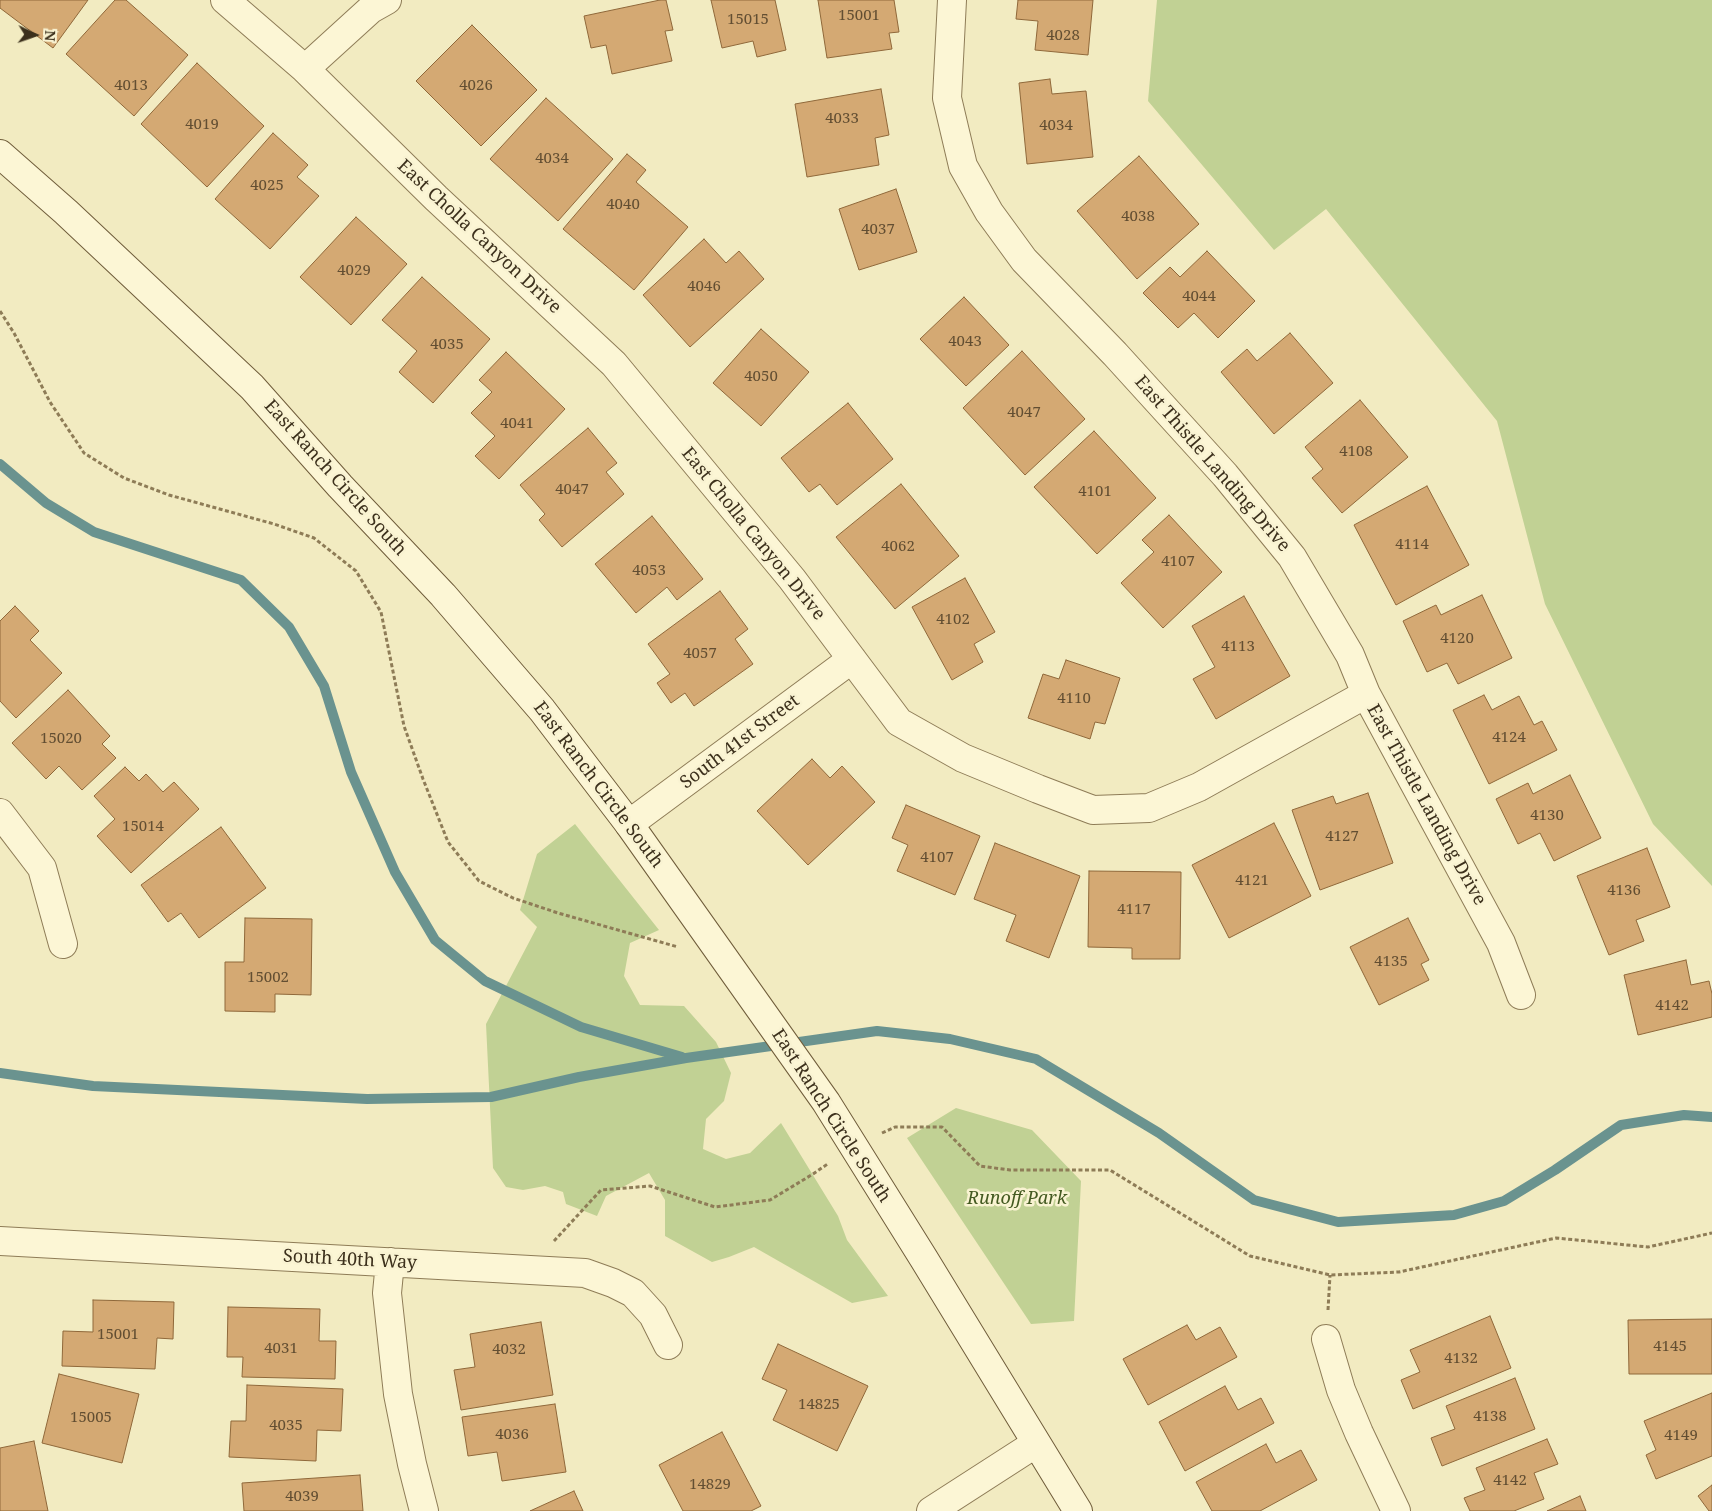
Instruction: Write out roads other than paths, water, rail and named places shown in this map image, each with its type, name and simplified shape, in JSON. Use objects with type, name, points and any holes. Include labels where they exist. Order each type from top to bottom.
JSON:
[{"type":"street","name":"East Cholla Canyon Drive","points":[[225,0],[305,69],[436,198],[614,364],[792,579],[899,722],[963,758],[1093,810],[1149,808],[1199,787],[1366,694]]},
{"type":"street","points":[[305,69],[371,9],[387,0]]},
{"type":"street","name":"East Thistle Landing Drive","points":[[952,0],[947,98],[963,166],[989,212],[1024,260],[1115,354],[1225,475],[1292,556],[1350,655],[1366,694],[1501,943],[1521,995]]},
{"type":"street","name":"East Ranch Circle South","points":[[0,154],[66,212],[252,387],[340,486],[443,595],[542,710],[629,824],[826,1102],[1078,1511]]},
{"type":"street","name":"South 41st Street","points":[[629,824],[852,659]]},
{"type":"street","points":[[0,813],[42,868],[63,944]]},
{"type":"street","name":"South 40th Way","points":[[0,1241],[585,1274],[613,1283],[633,1293],[653,1315],[668,1345]]},
{"type":"street","points":[[390,1262],[387,1293],[398,1394],[412,1464],[424,1511]]},
{"type":"street","points":[[1326,1339],[1345,1398],[1359,1433],[1396,1511]]},
{"type":"street","points":[[931,1511],[1036,1444]]},
{"type":"waterway","points":[[0,464],[46,503],[94,532],[241,580],[289,627],[324,686],[351,772],[395,872],[435,940],[485,981],[581,1027],[682,1057]]},
{"type":"waterway","points":[[0,1073],[93,1086],[367,1099],[491,1097],[579,1077],[686,1058],[877,1031],[950,1039],[1036,1059],[1159,1133],[1254,1200],[1338,1222],[1454,1215],[1504,1201],[1555,1170],[1621,1125],[1684,1115],[1712,1117]]},
{"type":"park label","name":"Runoff Park","points":[[1017,1199]]}]
